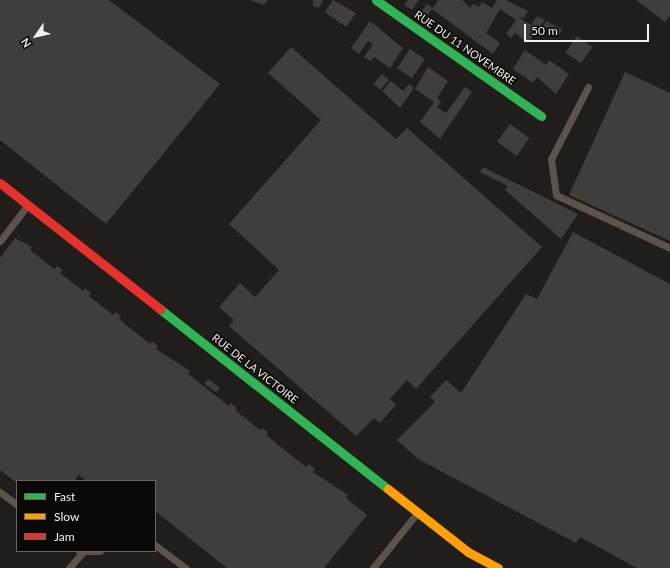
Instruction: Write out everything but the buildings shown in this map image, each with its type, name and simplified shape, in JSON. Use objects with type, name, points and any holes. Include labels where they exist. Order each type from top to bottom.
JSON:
[{"type":"street","name":"RUE DU 11 NOVEMBRE","points":[[376,0],[541,116]]},
{"type":"street","name":"RUE DE LA VICTOIRE","points":[[0,183],[468,552],[498,568]]},
{"type":"lane","points":[[588,87],[551,159],[556,195],[670,248]]},
{"type":"lane","points":[[0,241],[28,205]]},
{"type":"lane","points":[[0,492],[16,504]]},
{"type":"lane","points":[[373,568],[418,513]]},
{"type":"lane","points":[[156,546],[186,568]]},
{"type":"lane","points":[[69,568],[81,552]]},
{"type":"traffic: fast","points":[[376,0],[541,116]]},
{"type":"traffic: fast","points":[[160,309],[388,489]]},
{"type":"traffic: slow","points":[[388,489],[468,552],[498,568]]},
{"type":"traffic: jam","points":[[0,183],[160,309]]}]
